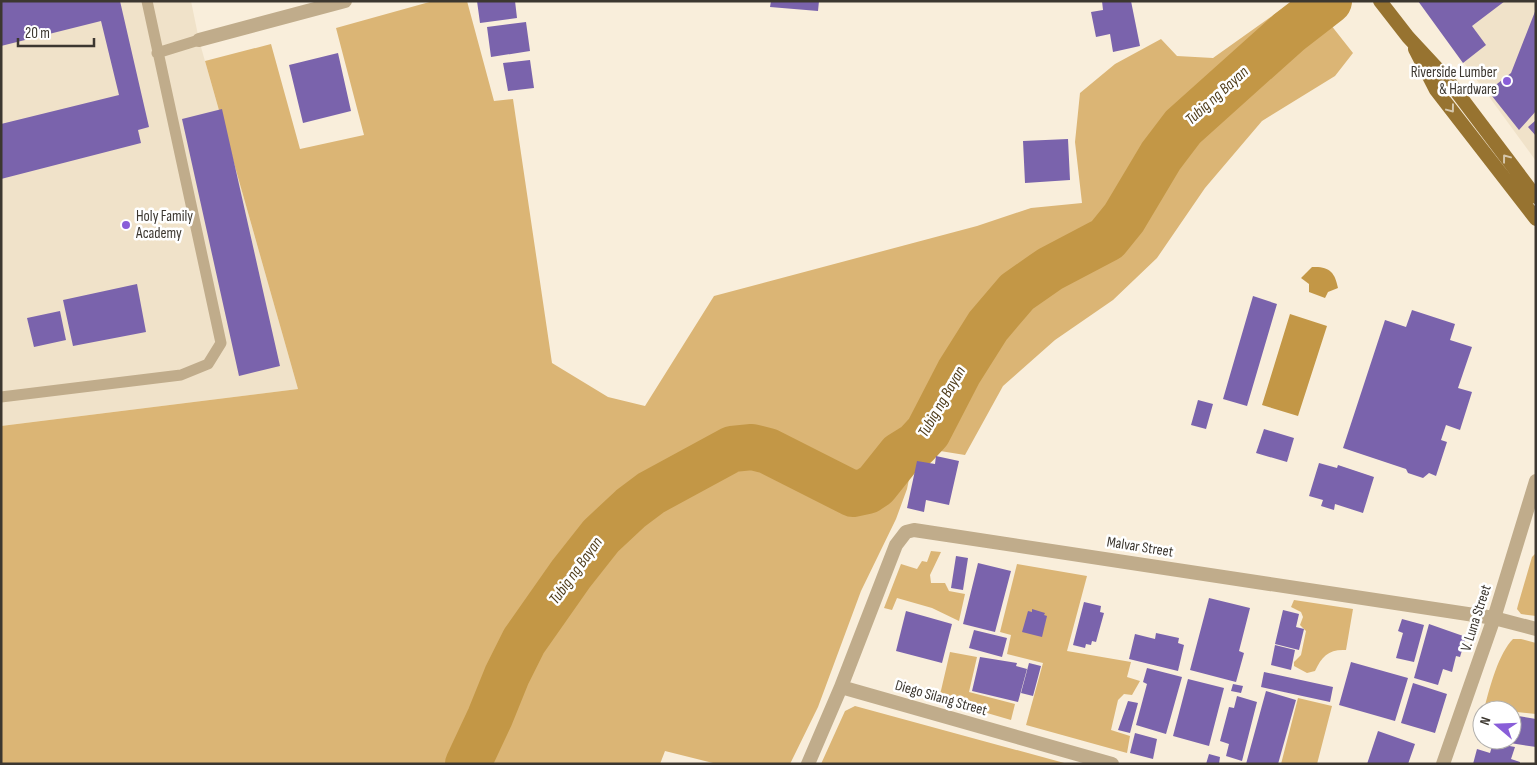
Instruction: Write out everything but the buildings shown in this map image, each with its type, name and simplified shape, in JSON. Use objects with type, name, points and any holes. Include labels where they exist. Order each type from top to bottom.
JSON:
[{"type":"main road","points":[[1384,6],[1408,38],[1447,79],[1536,197]]},
{"type":"main road","points":[[1408,38],[1436,90],[1536,220]]},
{"type":"street","points":[[199,40],[345,1]]},
{"type":"street","name":"V. Luna Street","points":[[1443,764],[1494,618],[1536,481]]},
{"type":"street","name":"Malvar Street","points":[[842,687],[896,545],[906,532],[914,530],[1494,618],[1536,629]]},
{"type":"street","points":[[808,764],[842,687]]},
{"type":"street","name":"Diego Silang Street","points":[[842,687],[1112,764]]},
{"type":"lane","points":[[1,397],[181,376],[208,364],[221,343],[156,53],[147,1]]},
{"type":"lane","points":[[156,53],[199,40]]},
{"type":"shaded area","name":"Holy Family Academy","points":[[1,1],[191,1],[199,40],[298,389],[1,426]]},
{"type":"shaded area","points":[[433,1],[467,1],[494,101],[513,99],[552,363],[608,397],[645,406],[714,296],[977,226],[1031,208],[1082,203],[1075,142],[1080,93],[1115,64],[1161,39],[1177,56],[1213,58],[1293,1],[1312,1],[1353,53],[1335,76],[1262,121],[1205,188],[1157,258],[1113,300],[1055,340],[1003,386],[965,455],[934,450],[932,458],[917,457],[912,464],[907,489],[896,519],[861,591],[818,707],[790,764],[717,764],[665,751],[660,764],[1,764],[1,426],[298,389],[205,61],[271,44],[300,149],[364,135],[336,28]]},
{"type":"shaded area","name":"Riverside Lumber & Hardware","points":[[1419,1],[1536,1],[1536,161]]},
{"type":"shaded area","points":[[1312,267],[1327,269],[1335,278],[1338,288],[1328,292],[1325,298],[1309,292],[1309,284],[1301,278]]},
{"type":"shaded area","points":[[1290,314],[1327,326],[1298,416],[1262,405]]},
{"type":"shaded area","points":[[931,551],[941,552],[930,575],[931,583],[945,583],[949,591],[965,594],[959,621],[932,608],[897,598],[892,610],[884,608],[901,564],[917,569],[922,561],[927,562]]},
{"type":"shaded area","points":[[1536,553],[1536,616],[1521,614],[1517,609],[1532,557]]},
{"type":"shaded area","points":[[1017,564],[1087,576],[1067,651],[1131,662],[1127,677],[1140,681],[1132,695],[1124,694],[1118,700],[1111,730],[1130,736],[1127,753],[1026,725],[1043,663],[1007,654],[1011,635],[1000,632]]},
{"type":"shaded area","points":[[1294,600],[1353,609],[1346,650],[1327,654],[1320,661],[1315,671],[1307,673],[1294,666],[1294,662],[1301,655],[1306,631],[1300,625],[1303,617],[1301,612],[1291,607]]},
{"type":"shaded area","points":[[1513,639],[1536,643],[1536,714],[1522,713],[1522,700],[1487,700],[1499,661]]},
{"type":"shaded area","points":[[950,652],[977,657],[969,692],[1015,704],[1011,720],[939,699]]},
{"type":"shaded area","points":[[1298,698],[1332,706],[1317,764],[1281,764]]},
{"type":"shaded area","points":[[855,706],[1068,764],[821,764],[845,711]]},
{"type":"waterway","name":"Tubig ng Bayan","points":[[468,764],[524,641],[571,574],[601,536],[631,508],[651,493],[732,449],[752,447],[768,451],[853,494],[867,491],[876,485],[900,455],[916,445],[928,432],[959,372],[988,326],[1017,292],[1050,269],[1107,239],[1124,218],[1161,156],[1183,127],[1289,32],[1329,1]]},
{"type":"place","name":"Riverside Lumber & Hardware","points":[[1507,81]]},
{"type":"place","name":"Holy Family Academy","points":[[126,225]]}]
